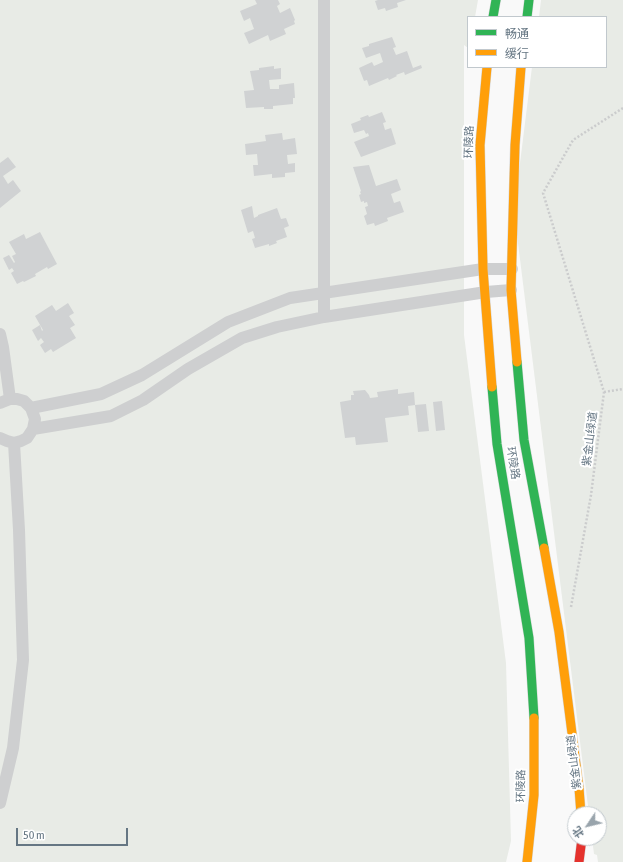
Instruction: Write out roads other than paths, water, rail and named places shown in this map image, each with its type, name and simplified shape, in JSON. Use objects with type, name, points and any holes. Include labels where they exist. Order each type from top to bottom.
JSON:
[{"type":"main road","points":[[493,16],[496,0]]},
{"type":"main road","points":[[527,16],[529,0]]},
{"type":"main road","name":"环陵路","points":[[487,68],[480,145],[483,270],[486,292],[497,444],[530,638],[534,727],[534,795],[528,862]]},
{"type":"main road","name":"环陵路","points":[[521,68],[515,145],[511,290],[524,440],[559,632],[580,788],[581,806]]},
{"type":"main road","points":[[579,862],[581,846]]},
{"type":"street","points":[[324,0],[324,317]]},
{"type":"street","points":[[31,408],[101,394],[142,375],[228,322],[290,298],[483,270],[512,269]]},
{"type":"street","points":[[33,429],[111,416],[142,400],[188,369],[242,338],[277,327],[324,317],[486,292],[511,290]]},
{"type":"street","points":[[0,334],[3,347],[5,401],[17,399],[24,401],[31,408],[35,419],[33,429],[27,438],[14,443],[0,438]]},
{"type":"street","points":[[0,803],[12,748],[23,660],[19,530],[14,443]]}]
